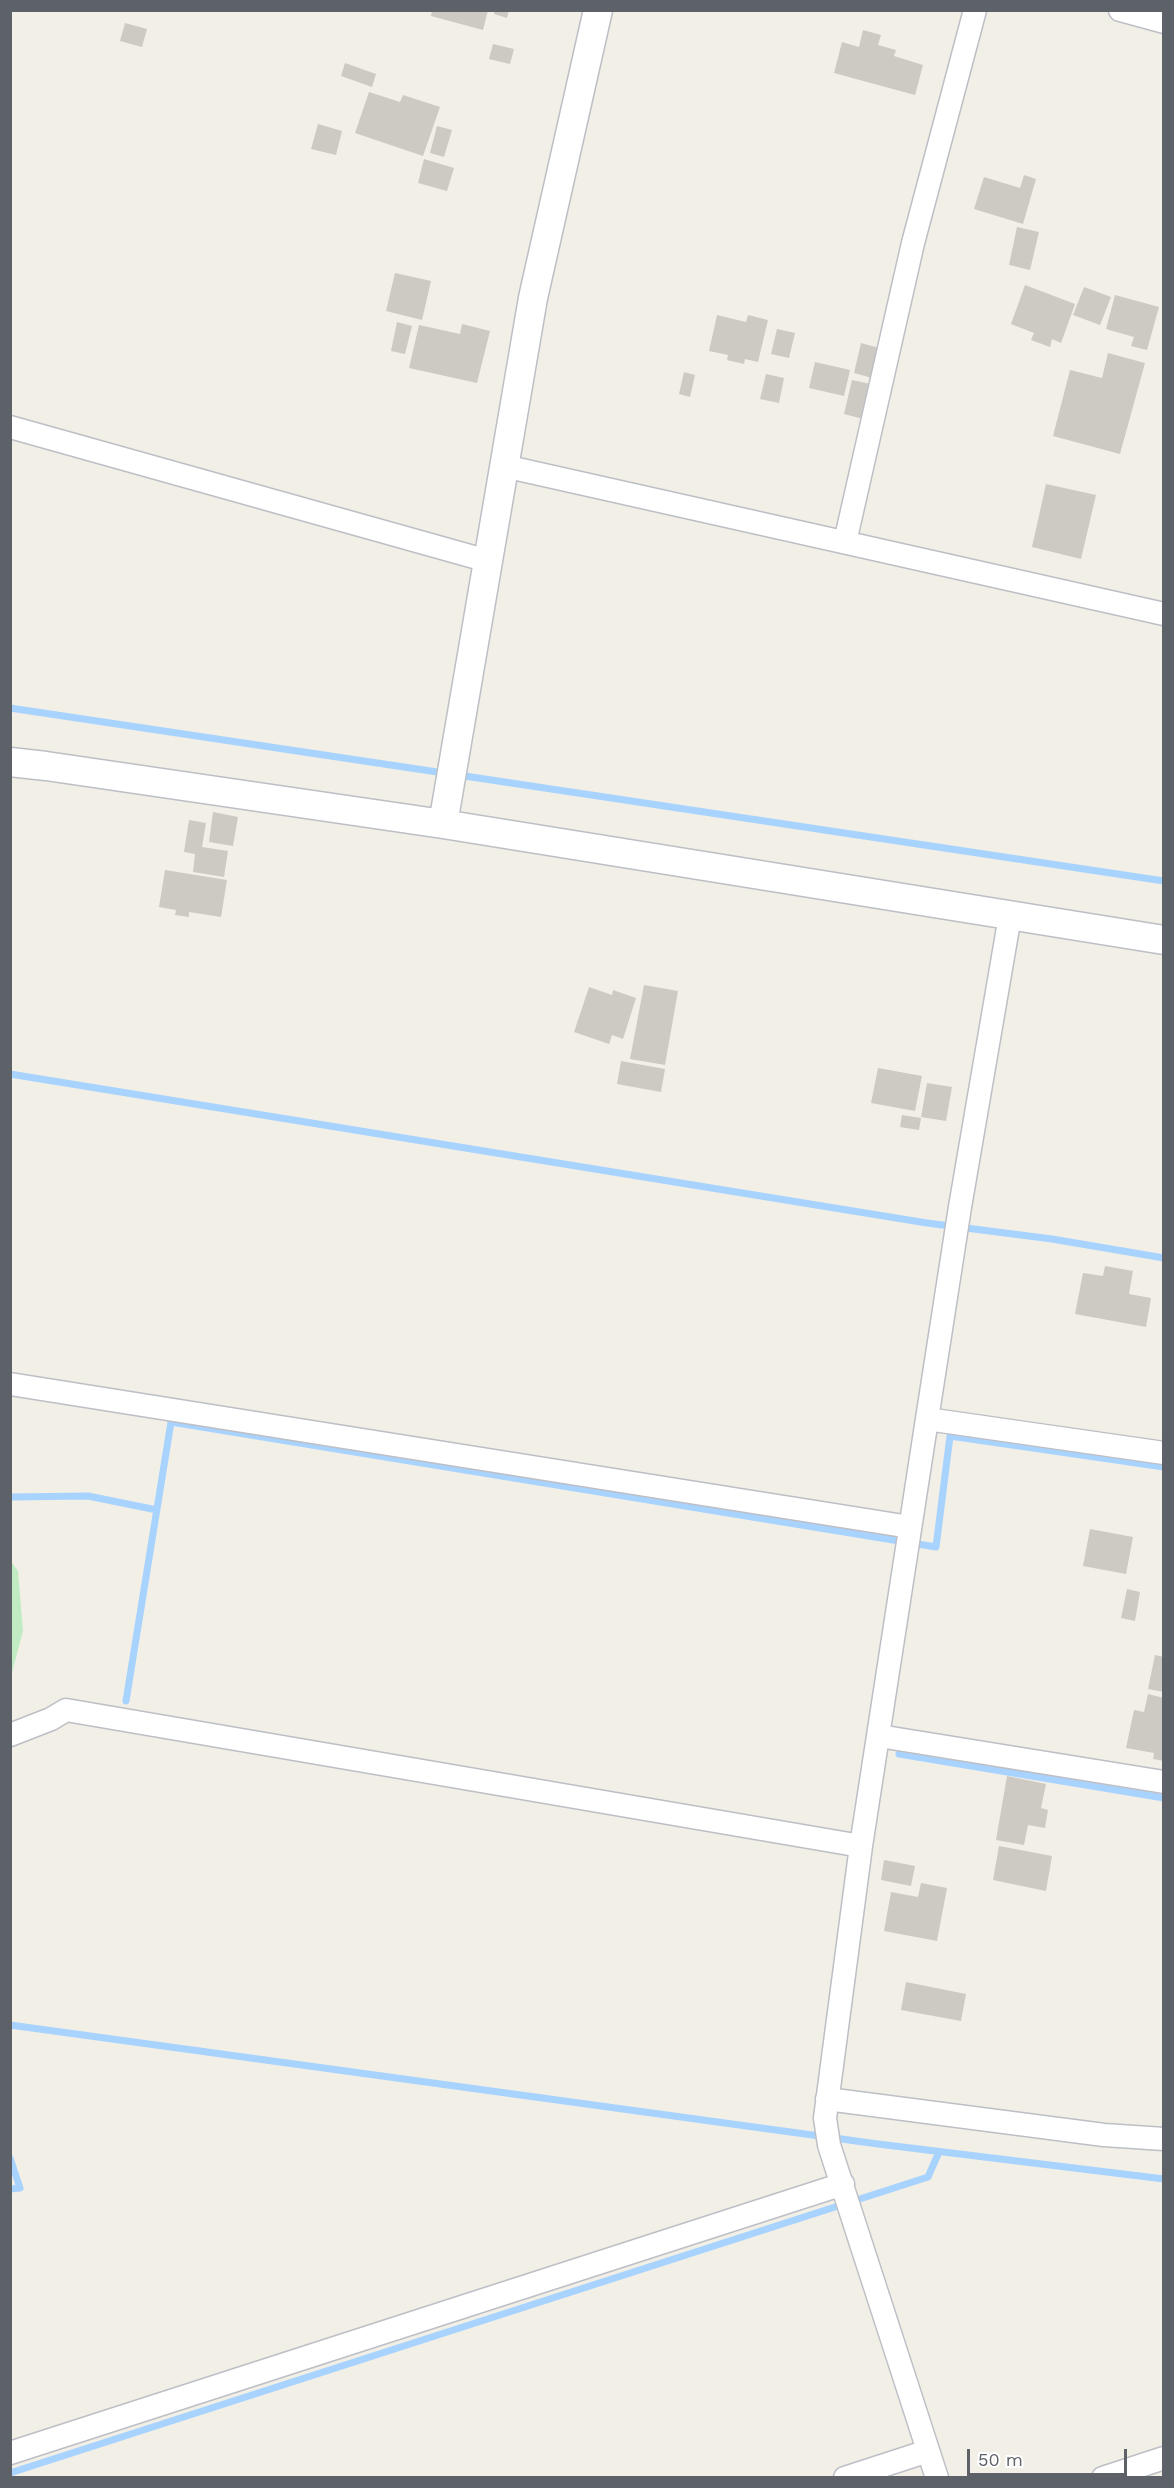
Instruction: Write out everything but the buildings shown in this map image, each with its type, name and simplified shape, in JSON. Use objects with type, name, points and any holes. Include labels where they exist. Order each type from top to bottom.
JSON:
[{"type":"street","points":[[443,824],[533,298],[598,10]]},
{"type":"street","points":[[845,542],[914,243],[975,10]]},
{"type":"street","points":[[1120,10],[1164,22]]},
{"type":"street","points":[[10,427],[488,561]]},
{"type":"street","points":[[504,466],[1164,614]]},
{"type":"street","points":[[10,762],[443,824],[1164,940]]},
{"type":"street","points":[[937,2478],[829,2145],[826,2108],[861,1846],[956,1227],[1011,915]]},
{"type":"street","points":[[10,1384],[909,1537]]},
{"type":"street","points":[[927,1419],[1164,1453]]},
{"type":"street","points":[[10,1735],[51,1719],[66,1710],[861,1846]]},
{"type":"street","points":[[879,1737],[1164,1782]]},
{"type":"street","points":[[826,2108],[1164,2139]]},
{"type":"street","points":[[10,2453],[847,2197]]},
{"type":"street","points":[[846,2478],[928,2451]]},
{"type":"street","points":[[1103,2478],[1164,2458]]},
{"type":"green space","points":[[10,1560],[18,1571],[23,1631],[11,1676]]},
{"type":"waterway","points":[[10,708],[444,773]]},
{"type":"waterway","points":[[458,775],[1164,881]]},
{"type":"waterway","points":[[10,1074],[927,1223],[1052,1239],[1164,1258]]},
{"type":"waterway","points":[[126,1701],[171,1422],[936,1547],[950,1436],[1164,1467]]},
{"type":"waterway","points":[[10,1497],[88,1496],[157,1510]]},
{"type":"waterway","points":[[899,1754],[1164,1798]]},
{"type":"waterway","points":[[10,2025],[878,2144],[1164,2179]]},
{"type":"waterway","points":[[10,2473],[928,2177],[939,2152]]},
{"type":"waterway","points":[[10,2158],[20,2188],[10,2189]]}]
